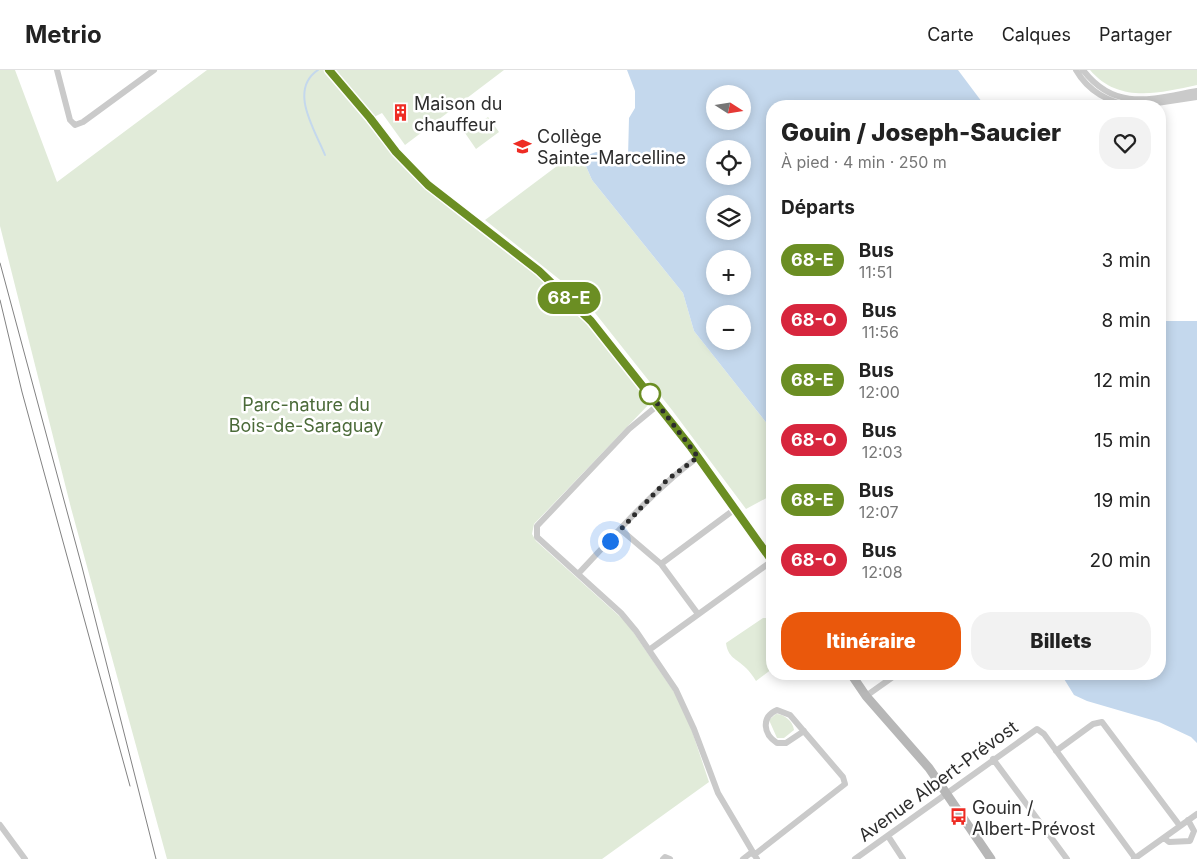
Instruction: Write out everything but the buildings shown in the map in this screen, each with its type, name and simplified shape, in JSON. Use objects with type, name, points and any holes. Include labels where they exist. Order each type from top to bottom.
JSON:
[{"type":"street","points":[[57,70],[70,120],[75,125],[81,123],[154,70]]},
{"type":"street","points":[[329,70],[396,152],[428,185],[539,271],[573,302],[601,332],[698,457],[766,552]]},
{"type":"street","points":[[1076,70],[1096,93],[1110,100]]},
{"type":"street","points":[[1083,70],[1104,91],[1124,99],[1141,100],[1197,91]]},
{"type":"street","points":[[1166,102],[1197,97]]},
{"type":"street","points":[[658,405],[629,429],[537,526],[537,537],[621,613],[649,650],[686,710],[718,793],[756,857]]},
{"type":"street","points":[[578,574],[667,480],[698,457]]},
{"type":"street","points":[[661,564],[736,509]]},
{"type":"street","points":[[620,530],[661,564],[698,614]]},
{"type":"street","points":[[649,650],[766,565]]},
{"type":"street","points":[[855,680],[866,696],[912,746],[991,859]]},
{"type":"street","points":[[866,696],[889,680]]},
{"type":"street","points":[[743,859],[756,857],[845,784],[843,777],[804,731],[790,715],[781,710],[771,712],[765,722],[767,732],[777,743],[786,743],[804,731]]},
{"type":"street","points":[[1180,826],[1102,722],[1093,724],[1056,751],[1135,859],[1197,814]]},
{"type":"street","name":"Avenue Albert-Prévost","points":[[855,859],[1032,731],[1039,730],[1056,751]]},
{"type":"street","points":[[993,759],[1067,859]]},
{"type":"street","points":[[1164,838],[1169,842],[1190,841],[1194,831],[1188,820]]},
{"type":"street","points":[[0,824],[25,859]]},
{"type":"street","points":[[888,836],[903,859]]},
{"type":"street","points":[[663,859],[665,857],[670,859]]},
{"type":"green space","name":"Parc-nature du Bois-de-Saraguay","points":[[0,70],[15,70],[57,182],[207,70],[324,70],[401,164],[448,207],[560,294],[587,320],[651,402],[534,524],[532,534],[536,541],[627,623],[676,695],[688,719],[709,782],[602,859],[167,859],[71,508],[0,226]]},
{"type":"green space","points":[[334,70],[504,70],[405,145],[382,113],[374,117]]},
{"type":"green space","points":[[1090,70],[1197,70],[1197,85],[1154,93],[1127,92],[1101,81]]},
{"type":"green space","points":[[488,117],[499,132],[476,149],[465,133]]},
{"type":"green space","points":[[569,157],[582,157],[592,180],[683,293],[694,331],[706,346],[706,350],[709,350],[766,422],[766,498],[746,509],[672,410],[584,299],[485,220]]},
{"type":"green space","points":[[763,618],[766,618],[766,674],[756,681],[746,668],[731,655],[726,643]]},
{"type":"green space","points":[[776,714],[788,719],[794,730],[784,738],[777,738],[769,720]]},
{"type":"water","points":[[627,70],[958,70],[980,100],[766,100],[766,422],[709,350],[751,350],[751,305],[706,305],[706,346],[694,331],[683,293],[592,180],[582,157],[596,152],[628,157],[629,118],[635,108],[635,91]]},
{"type":"water","points":[[1166,321],[1197,321],[1197,743],[1191,737],[1159,722],[1087,701],[1074,695],[1065,680],[1166,680]]},
{"type":"waterway","points":[[318,70],[309,78],[305,88],[304,99],[310,122],[325,155]]},
{"type":"tram line","points":[[0,263],[82,567],[156,859]]},
{"type":"tram line","points":[[0,300],[22,392],[130,786]]},
{"type":"bus line","name":"68-E","points":[[329,70],[414,172],[443,199],[539,271],[569,298],[601,332],[690,446],[766,553]]},
{"type":"place","name":"Maison du chauffeur","points":[[400,113]]},
{"type":"place","name":"Collège Sainte-Marcelline","points":[[523,146]]},
{"type":"place","name":"Gouin / Albert-Prévost","points":[[958,817]]},
{"type":"route","points":[[610,541],[667,480],[698,457],[650,394]]}]
